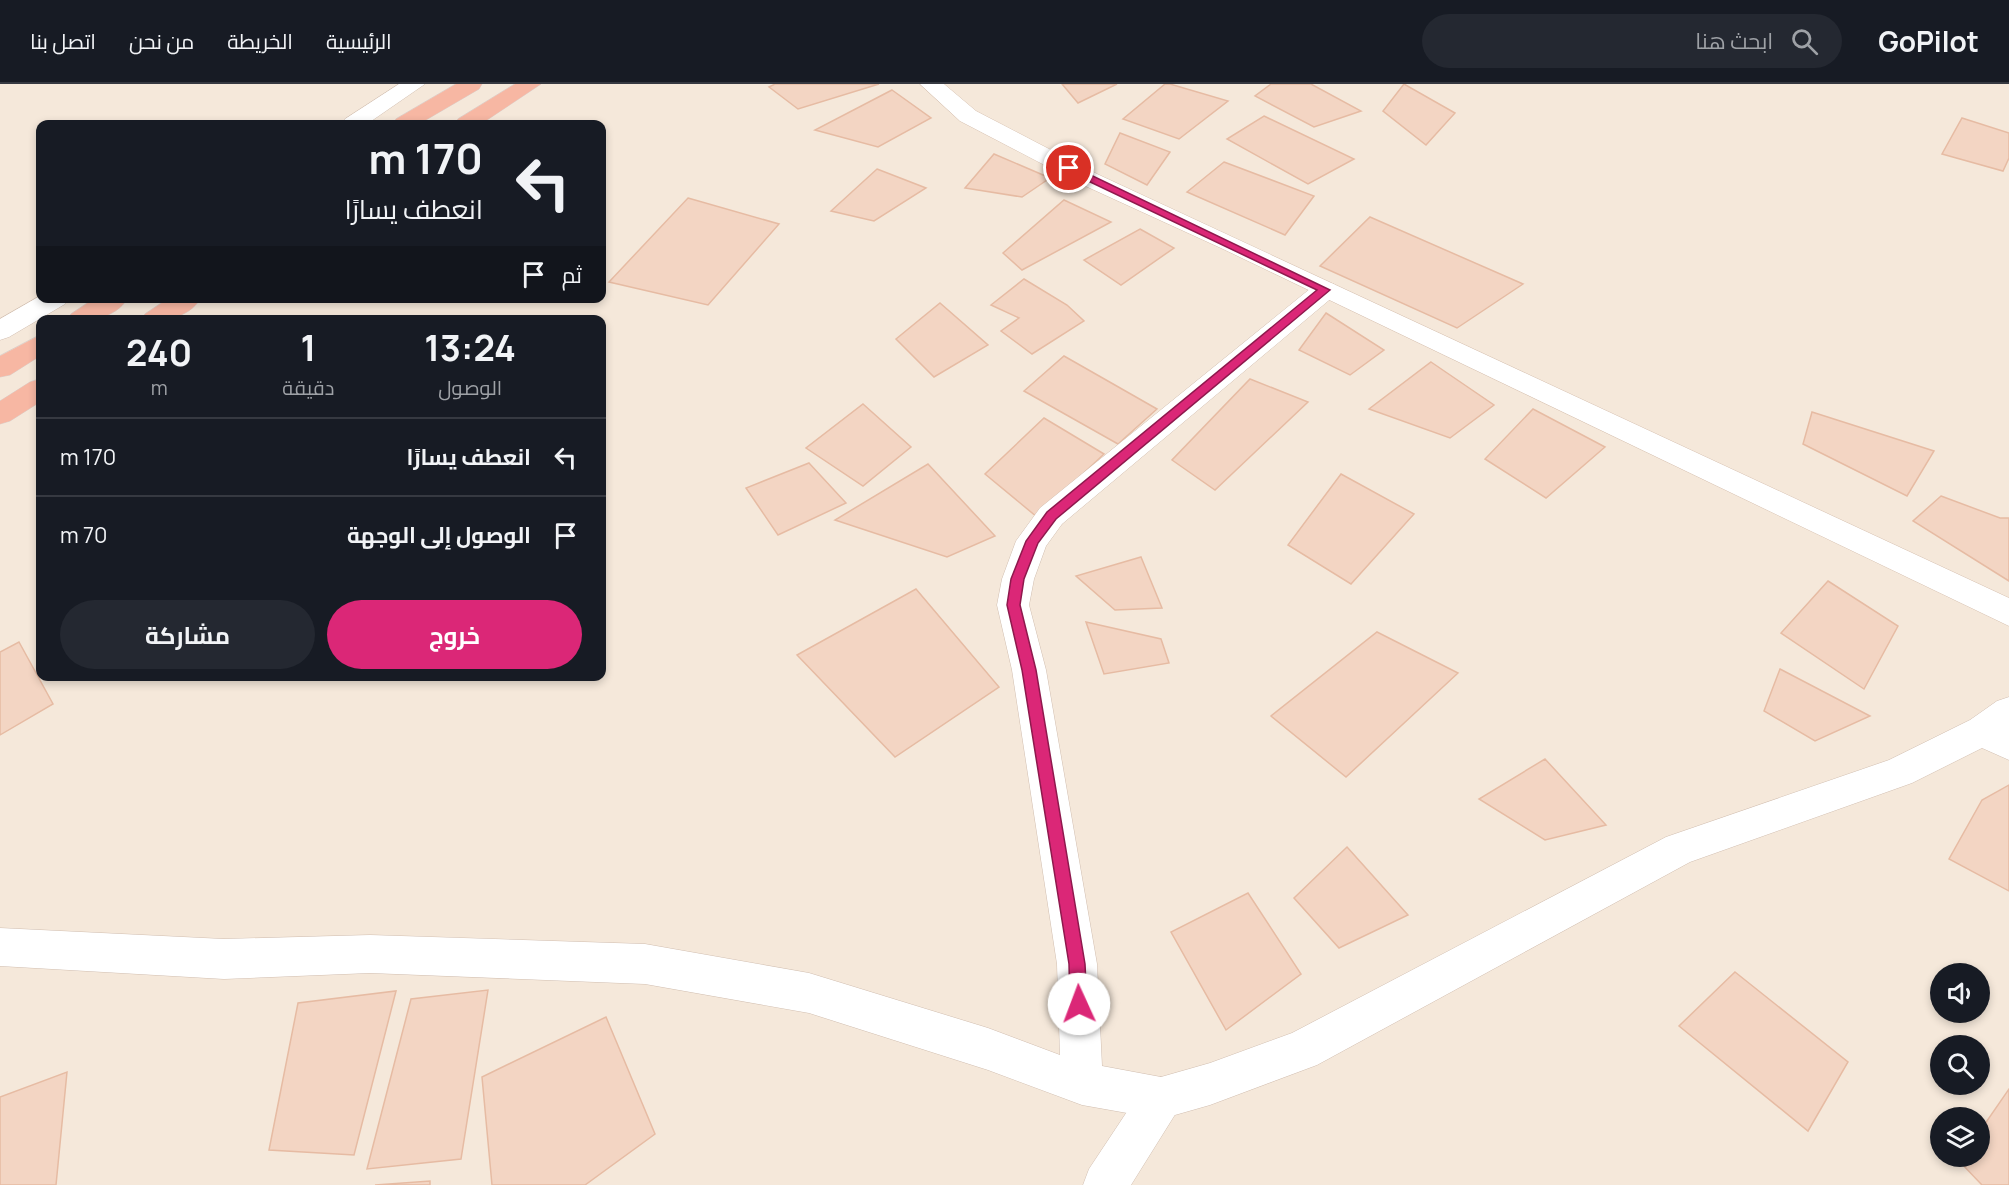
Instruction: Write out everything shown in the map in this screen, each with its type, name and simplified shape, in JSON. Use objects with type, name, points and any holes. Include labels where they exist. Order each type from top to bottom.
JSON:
[{"type":"highway","points":[[411,120],[471,84]]},
{"type":"highway","points":[[472,120],[530,84]]},
{"type":"highway","points":[[88,315],[107,303]]},
{"type":"highway","points":[[162,315],[180,303]]},
{"type":"highway","points":[[0,368],[36,346]]},
{"type":"highway","points":[[0,414],[36,392]]},
{"type":"street","points":[[359,120],[414,84]]},
{"type":"street","points":[[931,84],[968,116],[1059,163],[2009,613]]},
{"type":"street","points":[[1082,1084],[1077,964],[1029,670],[1013,605],[1018,579],[1032,541],[1051,516],[1325,290]]},
{"type":"street","points":[[0,331],[48,303]]},
{"type":"street","points":[[0,947],[224,959],[370,954],[645,964],[809,993],[987,1049],[1082,1084],[1161,1098],[1210,1084],[1302,1050],[1679,849],[1899,772],[2000,729]]},
{"type":"street","points":[[1105,1185],[1161,1098]]},
{"type":"shaded area","points":[[0,84],[2009,84],[2009,1185],[0,1185]]},
{"type":"building","points":[[775,84],[879,84],[798,109],[769,87]]},
{"type":"building","points":[[1062,84],[1117,84],[1078,103]]},
{"type":"building","points":[[1165,84],[1228,101],[1179,139],[1123,119]]},
{"type":"building","points":[[1271,84],[1311,84],[1361,111],[1314,127],[1255,96]]},
{"type":"building","points":[[1404,84],[1455,113],[1426,145],[1383,111]]},
{"type":"building","points":[[892,90],[931,118],[878,147],[815,130]]},
{"type":"building","points":[[1264,116],[1354,159],[1308,184],[1227,139]]},
{"type":"building","points":[[1962,118],[2009,133],[2009,158],[2003,171],[1942,154]]},
{"type":"building","points":[[1120,133],[1170,152],[1147,185],[1105,164]]},
{"type":"building","points":[[994,154],[1050,178],[1022,197],[965,188]]},
{"type":"building","points":[[1224,162],[1314,196],[1285,235],[1187,192]]},
{"type":"building","points":[[877,169],[926,188],[874,221],[831,211]]},
{"type":"building","points":[[688,198],[779,224],[708,305],[609,282]]},
{"type":"building","points":[[1064,200],[1111,222],[1022,270],[1003,253]]},
{"type":"building","points":[[1370,217],[1523,284],[1457,328],[1320,266]]},
{"type":"building","points":[[1140,229],[1174,248],[1121,285],[1084,260]]},
{"type":"building","points":[[1024,279],[1067,305],[1084,321],[1032,354],[1001,331],[1019,318],[991,305]]},
{"type":"building","points":[[940,303],[988,345],[934,377],[896,339]]},
{"type":"building","points":[[1326,313],[1384,350],[1350,375],[1299,350]]},
{"type":"building","points":[[1064,356],[1157,409],[1118,444],[1024,391]]},
{"type":"building","points":[[1431,362],[1494,405],[1450,438],[1369,409]]},
{"type":"building","points":[[1250,379],[1308,402],[1215,490],[1172,460]]},
{"type":"building","points":[[863,404],[911,447],[863,486],[806,448]]},
{"type":"building","points":[[1533,409],[1605,447],[1546,498],[1485,459]]},
{"type":"building","points":[[1812,412],[1934,451],[1907,496],[1803,444]]},
{"type":"building","points":[[1044,418],[1104,454],[1037,517],[985,474]]},
{"type":"building","points":[[809,463],[846,503],[778,535],[746,488]]},
{"type":"building","points":[[928,464],[995,536],[947,557],[835,520]]},
{"type":"building","points":[[1341,474],[1414,514],[1351,584],[1288,545]]},
{"type":"building","points":[[1941,496],[2000,518],[2009,518],[2009,581],[1913,521]]},
{"type":"building","points":[[1141,557],[1162,608],[1115,610],[1076,576]]},
{"type":"building","points":[[1828,581],[1898,626],[1864,689],[1781,633]]},
{"type":"building","points":[[916,589],[999,687],[895,757],[797,655]]},
{"type":"building","points":[[1086,622],[1161,639],[1169,663],[1104,674]]},
{"type":"building","points":[[1377,632],[1458,673],[1346,777],[1271,716]]},
{"type":"building","points":[[19,642],[36,673],[36,681],[40,681],[53,704],[0,735],[0,652]]},
{"type":"building","points":[[1780,669],[1870,716],[1815,741],[1764,711]]},
{"type":"building","points":[[1545,759],[1606,825],[1545,840],[1479,799]]},
{"type":"building","points":[[2009,785],[2009,891],[1949,859],[1982,800]]},
{"type":"building","points":[[1347,847],[1408,915],[1339,948],[1294,898]]},
{"type":"building","points":[[1248,893],[1301,974],[1226,1030],[1171,932]]},
{"type":"building","points":[[1735,972],[1848,1062],[1808,1131],[1679,1026]]},
{"type":"building","points":[[488,990],[461,1159],[367,1169],[411,999]]},
{"type":"building","points":[[396,991],[354,1155],[269,1150],[298,1003]]},
{"type":"building","points":[[606,1017],[655,1134],[585,1185],[492,1185],[482,1077]]},
{"type":"building","points":[[67,1072],[56,1185],[0,1185],[0,1097]]},
{"type":"building","points":[[2009,1089],[2009,1185],[1982,1185],[1965,1167],[1990,1167],[1990,1117]]},
{"type":"building","points":[[430,1181],[430,1185],[375,1185]]},
{"type":"route","points":[[1069,168],[1325,290],[1147,434],[1051,516],[1032,541],[1018,579],[1013,605],[1029,670],[1077,964],[1079,1004]]}]
